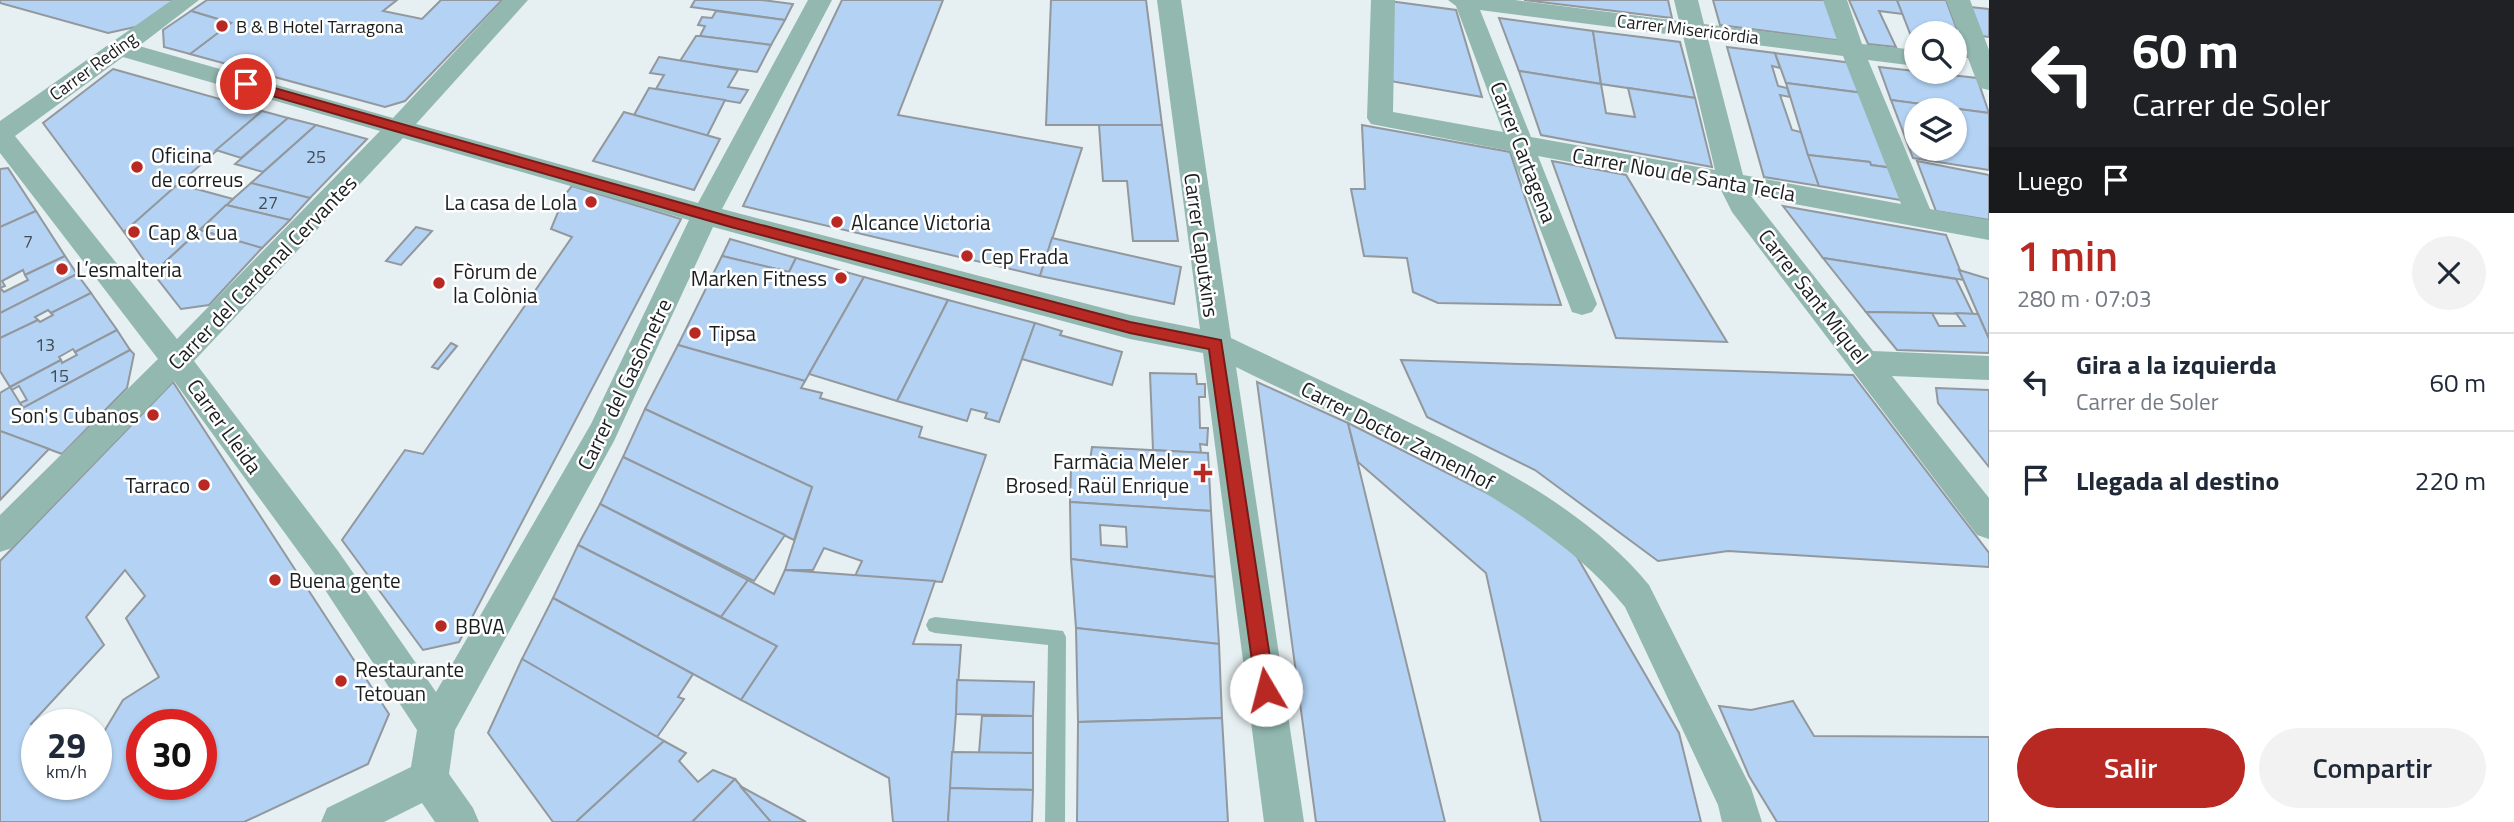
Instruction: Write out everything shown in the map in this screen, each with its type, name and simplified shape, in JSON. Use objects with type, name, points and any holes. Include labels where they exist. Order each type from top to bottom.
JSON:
[{"type":"street","name":"Carrer Reding","points":[[0,134],[187,0]]},
{"type":"street","name":"Carrer del Cardenal Cervantes","points":[[0,537],[177,360],[399,128],[516,0]]},
{"type":"street","name":"Carrer del Gasòmetre","points":[[429,779],[438,726],[603,432],[705,215],[820,0]]},
{"type":"street","name":"Carrer Caputxins","points":[[1169,0],[1284,822]]},
{"type":"street","name":"Carrer Nou de Santa Tecla","points":[[1384,0],[1380,118],[1989,230]]},
{"type":"street","name":"Carrer Misericòrdia","points":[[1463,0],[1904,56]]},
{"type":"street","name":"Carrer Cartagena","points":[[1463,0],[1522,144],[1582,304]]},
{"type":"street","name":"Carrer Sant Miquel","points":[[1686,0],[1731,182],[1742,205],[1867,363],[1989,524]]},
{"type":"street","points":[[1835,0],[1920,218]]},
{"type":"street","points":[[1958,0],[1987,72]]},
{"type":"street","name":"Carrer Doctor Zamenhof","points":[[118,48],[705,215],[1130,327],[1216,344],[1451,458],[1544,514],[1615,569],[1637,596],[1737,802],[1742,822]]},
{"type":"street","points":[[1967,66],[1987,72]]},
{"type":"street","name":"Carrer Lleida","points":[[0,134],[177,360],[326,562],[438,726]]},
{"type":"street","points":[[1867,363],[1989,368]]},
{"type":"street","points":[[341,822],[429,779],[459,822]]},
{"type":"lane","points":[[935,625],[1057,637],[1055,822]]},
{"type":"building","points":[[0,0],[179,0],[144,25],[108,33],[0,3]]},
{"type":"building","points":[[207,0],[397,0],[383,11],[422,19],[441,0],[502,0],[405,101],[385,107],[190,54],[231,23],[191,11]]},
{"type":"building","points":[[695,0],[762,0],[793,4],[785,20],[691,7]]},
{"type":"building","points":[[842,0],[943,0],[898,115],[1082,148],[1040,276],[743,206]]},
{"type":"building","points":[[1051,0],[1146,0],[1162,125],[1046,125]]},
{"type":"building","points":[[1524,0],[1668,0],[1672,18]]},
{"type":"building","points":[[1713,0],[1827,0],[1843,41],[1720,25]]},
{"type":"building","points":[[1849,0],[1897,0],[1903,14],[1879,11],[1896,47],[1868,44]]},
{"type":"building","points":[[1897,0],[1946,0],[1954,21],[1905,21]]},
{"type":"building","points":[[1389,1],[1456,10],[1482,97],[1390,81]]},
{"type":"building","points":[[1970,7],[1989,9],[1989,37],[1982,36]]},
{"type":"building","points":[[191,11],[231,23],[190,54],[164,47],[163,30]]},
{"type":"building","points":[[716,11],[785,20],[771,45],[700,36],[705,26],[698,25],[702,17],[712,18]]},
{"type":"building","points":[[1499,18],[1593,31],[1601,84],[1519,71]]},
{"type":"building","points":[[1593,31],[1680,42],[1695,98],[1601,84]]},
{"type":"building","points":[[696,36],[771,45],[757,72],[680,61]]},
{"type":"building","points":[[1727,47],[1775,53],[1780,68],[1772,66],[1778,86],[1787,88],[1790,97],[1780,95],[1792,130],[1801,132],[1819,186],[1764,177]]},
{"type":"building","points":[[1775,53],[1852,63],[1863,93],[1786,83]]},
{"type":"building","points":[[659,57],[738,70],[728,87],[748,90],[740,103],[656,89],[664,75],[650,73]]},
{"type":"building","points":[[1879,67],[1904,70],[1904,84],[1967,84],[1967,77],[1977,78],[1989,113],[1967,110],[1967,98],[1891,100]]},
{"type":"building","name":"Oficina de correus","points":[[113,69],[262,111],[124,232],[43,123]]},
{"type":"building","points":[[1519,71],[1601,84],[1606,113],[1635,117],[1628,88],[1695,98],[1712,167],[1541,135]]},
{"type":"building","points":[[1786,83],[1863,93],[1893,168],[1871,165],[1870,162],[1808,155]]},
{"type":"building","points":[[649,88],[725,100],[707,136],[634,115]]},
{"type":"building","points":[[1891,100],[1904,102],[1904,134]]},
{"type":"building","points":[[1967,110],[1989,113],[1989,170],[1932,161],[1967,161]]},
{"type":"building","points":[[262,111],[288,118],[241,158],[216,150]]},
{"type":"building","points":[[624,112],[720,139],[694,190],[593,161]]},
{"type":"building","points":[[288,118],[316,125],[263,172],[235,164]]},
{"type":"building","points":[[316,125],[367,139],[310,198],[251,183]]},
{"type":"building","points":[[1099,125],[1162,125],[1178,241],[1133,241],[1127,181],[1103,181]]},
{"type":"building","points":[[1362,125],[1510,152],[1561,305],[1438,303],[1413,292],[1407,258],[1364,256],[1351,189],[1365,189]]},
{"type":"building","points":[[1808,155],[1870,162],[1871,165],[1893,168],[1906,201],[1819,186]]},
{"type":"building","points":[[1552,161],[1626,175],[1727,342],[1616,338]]},
{"type":"building","points":[[1917,161],[1989,175],[1989,220],[1936,211]]},
{"type":"building","points":[[8,168],[36,211],[0,227],[0,169]]},
{"type":"building","points":[[251,183],[310,198],[290,220],[226,205]]},
{"type":"building","points":[[178,184],[233,199],[153,273],[124,232]]},
{"type":"building","points":[[572,186],[681,219],[459,642],[423,650],[342,540],[405,450],[423,454],[572,237],[551,229],[565,195]]},
{"type":"building","points":[[226,205],[290,220],[262,248],[200,230]]},
{"type":"building","points":[[1783,206],[1946,235],[1964,280],[1823,258]]},
{"type":"building","points":[[36,211],[65,256],[25,275],[23,270],[2,281],[5,286],[0,288],[0,227]]},
{"type":"building","points":[[416,227],[432,231],[401,265],[386,261]]},
{"type":"building","points":[[200,230],[262,248],[209,305],[181,309],[153,273]]},
{"type":"building","points":[[1052,238],[1181,267],[1174,304],[1040,276]]},
{"type":"building","points":[[730,239],[796,258],[789,272],[722,256]]},
{"type":"building","points":[[65,256],[77,274],[0,313],[0,288],[4,292],[28,280],[25,275]]},
{"type":"building","points":[[722,256],[789,272],[796,258],[864,277],[805,381],[678,345]]},
{"type":"building","points":[[1823,258],[1956,279],[1973,314],[1866,312]]},
{"type":"building","points":[[1959,270],[1989,279],[1989,339],[1978,314]]},
{"type":"building","points":[[77,274],[91,293],[51,313],[48,310],[35,317],[38,320],[0,338],[0,313]]},
{"type":"building","points":[[864,277],[948,300],[897,401],[809,374]]},
{"type":"building","points":[[91,293],[117,330],[75,352],[73,349],[59,357],[61,360],[10,387],[0,371],[0,338],[38,320],[40,322],[53,315],[51,313]]},
{"type":"building","points":[[948,300],[1035,323],[999,422],[985,418],[987,413],[971,409],[967,421],[897,401]]},
{"type":"building","points":[[1866,312],[1932,313],[1939,326],[1965,326],[1956,313],[1978,314],[1989,339],[1989,353],[1897,350]]},
{"type":"building","points":[[1035,323],[1062,331],[1060,335],[1122,352],[1112,385],[1022,359]]},
{"type":"building","points":[[117,330],[130,350],[23,408],[20,403],[27,400],[19,386],[12,390],[10,387],[61,360],[62,363],[77,355],[75,352]]},
{"type":"building","points":[[451,343],[457,346],[438,369],[432,367]]},
{"type":"building","points":[[678,345],[805,381],[801,388],[822,393],[820,398],[922,427],[919,437],[986,455],[942,582],[855,576],[862,561],[824,548],[813,570],[785,570],[812,487],[645,409]]},
{"type":"building","points":[[130,350],[134,354],[127,388],[62,454],[0,431],[0,393],[10,387],[23,408]]},
{"type":"building","points":[[1401,360],[1853,375],[1989,553],[1989,567],[1728,551],[1658,561],[1535,470],[1427,417]]},
{"type":"building","points":[[1150,373],[1196,374],[1197,384],[1205,384],[1205,397],[1199,397],[1200,428],[1208,428],[1207,445],[1200,444],[1201,453],[1153,450]]},
{"type":"building","points":[[173,382],[389,714],[368,764],[244,822],[0,822],[0,561]],"holes":[[[125,570],[145,596],[126,618],[159,677],[123,700],[112,718],[112,800],[21,800],[21,709],[45,709],[104,645],[86,617]]]},
{"type":"building","points":[[1257,382],[1348,423],[1445,822],[1316,822]]},
{"type":"building","points":[[1936,388],[1989,390],[1989,467],[1938,403]]},
{"type":"building","points":[[645,409],[812,487],[794,540],[623,457]]},
{"type":"building","points":[[1348,423],[1519,509],[1576,555],[1679,733],[1701,822],[1541,822],[1486,573],[1358,462]]},
{"type":"building","points":[[0,431],[49,449],[0,500]]},
{"type":"building","points":[[1092,447],[1208,453],[1211,511],[1070,502],[1071,469],[1089,468]]},
{"type":"building","points":[[623,457],[785,535],[754,581],[600,504]]},
{"type":"building","points":[[1070,502],[1211,511],[1215,577],[1071,559]],"holes":[[[1100,525],[1126,527],[1127,547],[1101,545]]]},
{"type":"building","points":[[600,504],[748,580],[721,617],[578,545]]},
{"type":"building","points":[[578,545],[777,646],[741,700],[553,598]]},
{"type":"building","points":[[1071,559],[1215,577],[1219,644],[1076,628]]},
{"type":"building","points":[[785,570],[935,581],[913,644],[961,645],[948,822],[893,822],[889,778],[741,700],[777,646],[721,617],[748,580],[774,594]]},
{"type":"building","points":[[553,598],[693,674],[678,697],[684,699],[657,737],[522,659]]},
{"type":"building","points":[[1076,628],[1219,644],[1222,718],[1078,722]]},
{"type":"building","points":[[522,659],[664,741],[576,822],[553,822],[488,733]]},
{"type":"building","points":[[957,680],[1034,682],[1033,716],[956,714]]},
{"type":"building","points":[[1793,701],[1814,736],[1989,737],[1989,822],[1777,822],[1749,776],[1719,706],[1751,710]]},
{"type":"building","points":[[982,716],[1033,716],[1033,753],[979,753]]},
{"type":"building","points":[[1222,718],[1228,822],[1077,822],[1078,722]]},
{"type":"building","points":[[664,741],[686,753],[679,761],[698,782],[713,770],[735,779],[692,822],[576,822]]},
{"type":"building","points":[[952,752],[1033,753],[1033,790],[950,788]]},
{"type":"building","points":[[735,779],[771,822],[692,822]]},
{"type":"building","points":[[740,786],[806,822],[771,822]]},
{"type":"building","points":[[950,788],[1033,790],[1032,822],[948,822]]},
{"type":"place","name":"B & B Hotel Tarragona","points":[[222,26]]},
{"type":"place","name":"Oficina de correus","points":[[137,167]]},
{"type":"place","name":"La casa de Lola","points":[[591,202]]},
{"type":"place","name":"Alcance Victoria","points":[[837,222]]},
{"type":"place","name":"Cap & Cua","points":[[134,232]]},
{"type":"place","name":"Cep Frada","points":[[967,256]]},
{"type":"place","name":"L’esmalteria","points":[[62,269]]},
{"type":"place","name":"Marken Fitness","points":[[841,278]]},
{"type":"place","name":"Fòrum de la Colònia","points":[[439,283]]},
{"type":"place","name":"Tipsa","points":[[695,333]]},
{"type":"place","name":"Son's Cubanos","points":[[153,415]]},
{"type":"place","name":"Farmàcia Meler Brosed, Raül Enrique","points":[[1203,473]]},
{"type":"place","name":"Tarraco","points":[[204,485]]},
{"type":"place","name":"Buena gente","points":[[275,580]]},
{"type":"place","name":"BBVA","points":[[441,626]]},
{"type":"place","name":"Restaurante Tetouan","points":[[341,681]]},
{"type":"route","points":[[246,84],[731,222],[1130,327],[1216,344],[1266,690]]}]
